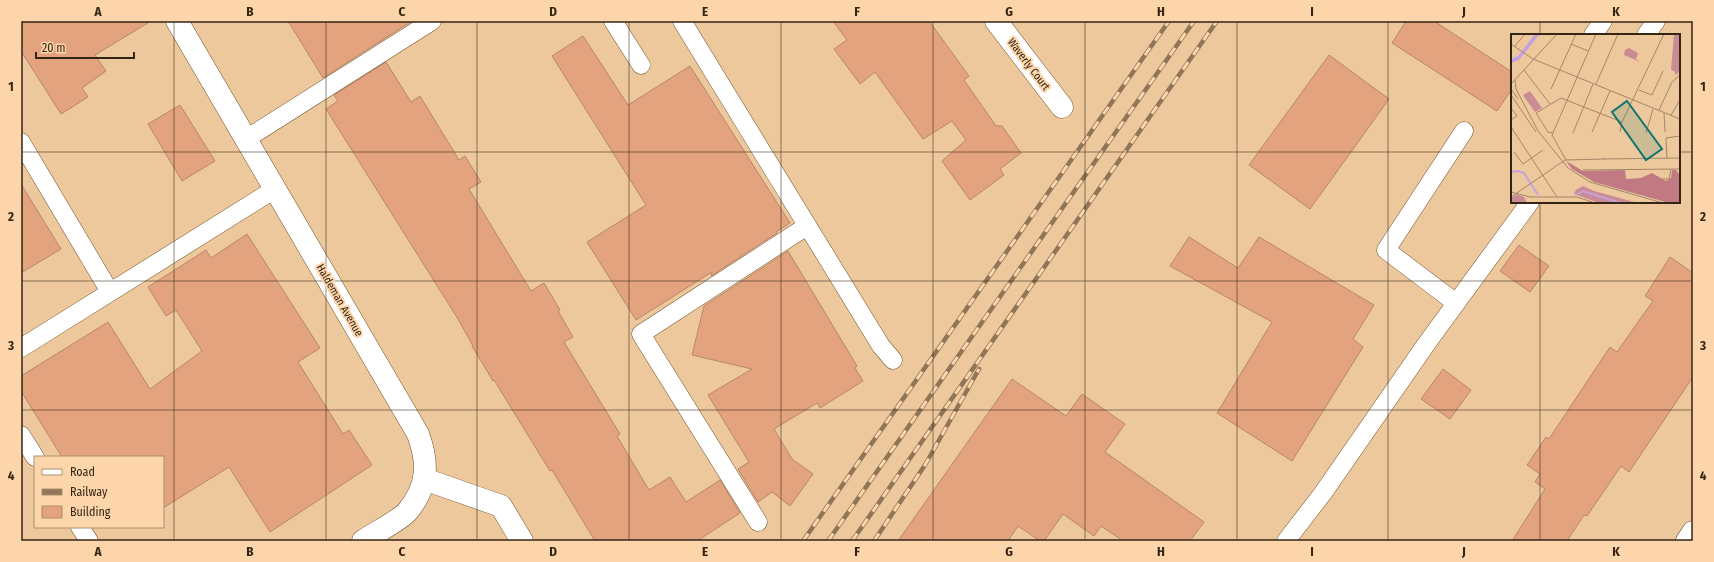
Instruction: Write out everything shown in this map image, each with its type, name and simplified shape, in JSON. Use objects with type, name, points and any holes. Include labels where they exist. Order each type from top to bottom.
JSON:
[{"type":"street","name":"Haldeman Avenue","points":[[177,21],[418,434],[424,452],[424,479]]},
{"type":"street","name":"Waverly Court","points":[[996,21],[1062,106]]},
{"type":"street","points":[[363,541],[406,513],[421,491],[424,479],[501,506],[522,541]]},
{"type":"street","points":[[1687,541],[1693,532]]},
{"type":"lane","points":[[246,139],[432,21]]},
{"type":"lane","points":[[613,21],[641,65]]},
{"type":"lane","points":[[682,21],[881,346],[893,360]]},
{"type":"lane","points":[[1594,34],[1603,21]]},
{"type":"lane","points":[[1647,34],[1656,21]]},
{"type":"lane","points":[[1456,303],[1386,250],[1464,131]]},
{"type":"lane","points":[[21,142],[110,292]]},
{"type":"lane","points":[[21,348],[275,189]]},
{"type":"lane","points":[[1286,541],[1323,493],[1427,343],[1529,203]]},
{"type":"lane","points":[[758,522],[641,334],[807,226]]},
{"type":"lane","points":[[21,435],[34,456]]},
{"type":"lane","points":[[81,528],[89,541]]},
{"type":"building","points":[[21,21],[151,21],[95,55],[106,71],[82,88],[88,97],[61,114],[21,51]]},
{"type":"building","points":[[288,21],[412,21],[323,78]]},
{"type":"building","points":[[833,21],[929,21],[969,76],[964,80],[996,126],[1002,126],[1021,153],[1000,169],[1004,175],[970,200],[942,161],[966,140],[952,121],[923,139],[875,72],[860,84],[834,49],[847,40]]},
{"type":"building","points":[[1406,21],[1434,21],[1511,71],[1511,90],[1497,111],[1392,43]]},
{"type":"building","points":[[583,36],[628,105],[690,66],[790,223],[711,276],[712,272],[636,320],[587,242],[646,205],[552,56]]},
{"type":"building","points":[[1329,55],[1389,99],[1310,209],[1249,165]]},
{"type":"building","points":[[386,62],[411,102],[420,96],[459,160],[465,156],[481,182],[469,189],[531,291],[544,283],[560,310],[558,311],[573,337],[564,342],[620,434],[617,436],[649,490],[670,477],[686,502],[720,480],[740,513],[697,541],[595,541],[552,470],[550,471],[494,380],[493,381],[458,319],[326,109],[338,101],[334,95]]},
{"type":"building","points":[[180,105],[215,161],[182,181],[148,124]]},
{"type":"building","points":[[21,184],[61,249],[21,273]]},
{"type":"building","points":[[247,234],[320,348],[298,362],[343,434],[349,430],[372,465],[270,532],[229,467],[164,507],[164,456],[61,456],[21,391],[21,376],[108,322],[150,389],[202,351],[176,310],[166,316],[148,287],[206,250],[211,258]]},
{"type":"building","points":[[1189,237],[1238,268],[1259,237],[1374,305],[1353,339],[1363,347],[1292,461],[1217,413],[1272,322],[1170,266]]},
{"type":"building","points":[[1519,245],[1549,266],[1530,292],[1500,271]]},
{"type":"building","points":[[788,251],[857,366],[855,368],[863,381],[820,408],[817,403],[774,429],[792,459],[813,474],[790,506],[772,492],[758,502],[738,469],[749,462],[708,395],[752,369],[692,355],[704,306]]},
{"type":"building","points":[[1670,257],[1693,273],[1693,377],[1629,472],[1621,466],[1587,516],[1584,515],[1567,541],[1512,541],[1545,489],[1535,482],[1540,474],[1527,465],[1546,437],[1549,439],[1610,347],[1617,352],[1653,301],[1645,296]]},
{"type":"building","points":[[1443,369],[1471,390],[1450,419],[1421,399]]},
{"type":"building","points":[[1012,379],[1066,416],[1082,394],[1125,424],[1105,452],[1204,522],[1190,541],[1123,541],[1101,526],[1094,536],[1063,514],[1044,541],[1040,541],[1018,526],[1008,541],[898,541]]},
{"type":"railway","points":[[803,541],[1169,21]]},
{"type":"railway","points":[[828,541],[1194,21]]},
{"type":"railway","points":[[852,541],[1217,21]]},
{"type":"railway","points":[[874,541],[925,465],[979,369]]}]
